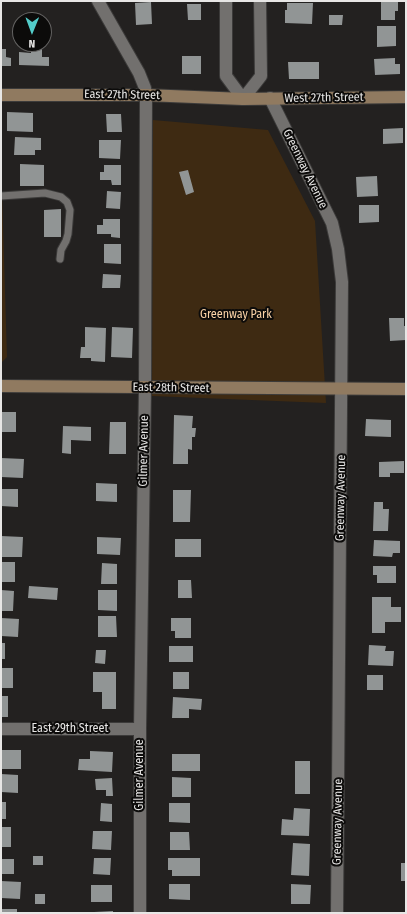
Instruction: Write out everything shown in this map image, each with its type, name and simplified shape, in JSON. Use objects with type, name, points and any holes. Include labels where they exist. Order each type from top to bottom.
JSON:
[{"type":"street","name":"Gilmer Avenue","points":[[98,1],[139,73],[146,95],[145,388],[140,729],[140,913]]},
{"type":"street","points":[[226,1],[226,76],[243,98],[261,76],[260,1]]},
{"type":"street","name":"East 27th Street","points":[[1,94],[146,95],[243,98]]},
{"type":"street","name":"West 27th Street","points":[[243,98],[406,97]]},
{"type":"street","name":"Greenway Avenue","points":[[270,98],[332,223],[338,249],[342,282],[337,913]]},
{"type":"street","name":"East 28th Street","points":[[1,386],[342,390],[406,389]]},
{"type":"street","name":"East 29th Street","points":[[1,729],[140,729]]},
{"type":"lane","points":[[1,196],[45,193],[61,197],[67,202],[70,210],[68,234],[61,250],[60,259]]},
{"type":"green space","name":"Greenway Park","points":[[153,120],[268,130],[315,221],[326,403],[152,396]]},
{"type":"green space","points":[[1,190],[7,357],[1,363]]},
{"type":"building","points":[[151,2],[152,24],[136,25],[135,3]]},
{"type":"building","points":[[381,2],[398,2],[398,11],[395,11],[395,20],[381,20]]},
{"type":"building","points":[[287,3],[313,3],[312,24],[285,23],[285,10],[287,10]]},
{"type":"building","points":[[187,4],[201,4],[201,20],[188,20]]},
{"type":"building","points":[[329,15],[343,15],[342,25],[329,25]]},
{"type":"building","points":[[377,26],[396,26],[396,46],[377,47]]},
{"type":"building","points":[[1,49],[6,49],[6,57],[11,58],[11,66],[1,66]]},
{"type":"building","points":[[19,52],[42,52],[42,57],[49,57],[49,66],[19,65]]},
{"type":"building","points":[[182,56],[201,56],[201,74],[182,74]]},
{"type":"building","points":[[395,58],[395,64],[400,64],[400,74],[375,75],[374,59]]},
{"type":"building","points":[[288,62],[319,62],[319,79],[289,79]]},
{"type":"building","points":[[7,112],[33,113],[33,132],[7,131]]},
{"type":"building","points":[[106,114],[121,114],[122,132],[107,132]]},
{"type":"building","points":[[403,128],[403,143],[383,144],[383,129]]},
{"type":"building","points":[[15,137],[41,138],[41,150],[35,150],[35,155],[14,155]]},
{"type":"building","points":[[99,140],[121,140],[120,159],[99,158]]},
{"type":"building","points":[[20,164],[44,165],[44,186],[20,186]]},
{"type":"building","points":[[104,165],[121,165],[121,185],[112,185],[111,180],[100,180],[100,172],[104,172]]},
{"type":"building","points":[[188,170],[194,192],[186,195],[179,172]]},
{"type":"building","points":[[377,176],[378,196],[357,197],[356,177]]},
{"type":"building","points":[[107,191],[121,192],[120,209],[106,208]]},
{"type":"building","points":[[359,205],[379,205],[379,222],[359,223]]},
{"type":"building","points":[[61,209],[61,237],[44,237],[44,210]]},
{"type":"building","points":[[103,219],[120,219],[120,238],[111,237],[111,234],[97,234],[97,225],[103,225]]},
{"type":"building","points":[[104,244],[121,244],[121,264],[104,263]]},
{"type":"building","points":[[103,274],[121,275],[120,288],[102,288]]},
{"type":"building","points":[[389,318],[404,318],[404,326],[406,326],[406,340],[390,341]]},
{"type":"building","points":[[85,327],[106,328],[105,362],[91,361],[91,358],[80,358],[81,347],[85,347]]},
{"type":"building","points":[[112,327],[133,328],[132,358],[111,357]]},
{"type":"building","points":[[1,412],[16,412],[16,432],[1,432]]},
{"type":"building","points":[[174,415],[193,416],[192,428],[196,428],[195,437],[192,437],[192,450],[188,449],[188,464],[173,464]]},
{"type":"building","points":[[366,419],[391,420],[391,437],[365,436]]},
{"type":"building","points":[[110,422],[126,422],[126,454],[109,454]]},
{"type":"building","points":[[63,426],[91,427],[91,441],[71,440],[71,454],[62,453]]},
{"type":"building","points":[[1,458],[24,459],[23,478],[1,477]]},
{"type":"building","points":[[404,461],[404,473],[390,473],[390,477],[379,477],[379,462]]},
{"type":"building","points":[[96,483],[117,484],[117,502],[96,501]]},
{"type":"building","points":[[1,489],[18,489],[18,507],[1,506]]},
{"type":"building","points":[[173,490],[191,490],[190,522],[173,522]]},
{"type":"building","points":[[374,502],[383,502],[383,509],[389,509],[388,531],[373,531]]},
{"type":"building","points":[[1,536],[23,537],[22,557],[1,557]]},
{"type":"building","points":[[97,537],[121,538],[120,555],[97,554]]},
{"type":"building","points":[[175,539],[201,539],[201,557],[175,557]]},
{"type":"building","points":[[374,540],[400,541],[400,553],[393,553],[392,557],[373,556]]},
{"type":"building","points":[[1,562],[15,562],[15,582],[1,582]]},
{"type":"building","points":[[102,563],[117,564],[117,584],[101,584]]},
{"type":"building","points":[[373,566],[396,566],[396,583],[377,583],[377,575],[373,575]]},
{"type":"building","points":[[178,580],[191,580],[192,598],[178,598]]},
{"type":"building","points":[[29,586],[58,588],[57,600],[28,598]]},
{"type":"building","points":[[1,590],[14,591],[13,611],[1,611]]},
{"type":"building","points":[[98,590],[117,590],[117,611],[98,610]]},
{"type":"building","points":[[372,597],[391,597],[391,607],[401,607],[401,622],[385,622],[385,633],[372,633]]},
{"type":"building","points":[[98,616],[116,616],[117,637],[98,637]]},
{"type":"building","points":[[1,618],[19,619],[18,637],[1,636]]},
{"type":"building","points":[[171,618],[191,618],[191,638],[175,638],[175,631],[171,631]]},
{"type":"building","points":[[1,643],[5,643],[5,659],[1,659]]},
{"type":"building","points":[[369,645],[386,646],[385,651],[394,651],[393,666],[368,665]]},
{"type":"building","points":[[169,646],[193,646],[193,662],[169,662]]},
{"type":"building","points":[[96,650],[106,650],[105,664],[95,663]]},
{"type":"building","points":[[1,668],[13,668],[13,688],[1,688]]},
{"type":"building","points":[[93,672],[116,672],[116,709],[102,709],[102,692],[93,692]]},
{"type":"building","points":[[173,672],[189,672],[189,689],[173,689]]},
{"type":"building","points":[[367,675],[383,675],[383,690],[367,690]]},
{"type":"building","points":[[1,696],[8,696],[8,717],[1,717]]},
{"type":"building","points":[[173,697],[202,699],[201,710],[189,709],[189,718],[172,718]]},
{"type":"building","points":[[1,750],[21,750],[21,769],[1,769]]},
{"type":"building","points":[[90,751],[113,752],[112,772],[78,770],[79,759],[90,759]]},
{"type":"building","points":[[172,754],[200,754],[200,771],[172,771]]},
{"type":"building","points":[[295,761],[310,761],[310,794],[295,794]]},
{"type":"building","points":[[1,774],[18,775],[18,793],[1,792]]},
{"type":"building","points":[[172,777],[191,778],[191,797],[172,797]]},
{"type":"building","points":[[112,778],[113,796],[106,796],[106,790],[96,790],[95,779]]},
{"type":"building","points":[[1,802],[6,802],[6,819],[1,819]]},
{"type":"building","points":[[101,803],[112,804],[112,822],[100,821]]},
{"type":"building","points":[[169,803],[190,803],[190,823],[169,822]]},
{"type":"building","points":[[294,808],[310,809],[309,836],[281,835],[282,819],[293,820]]},
{"type":"building","points":[[1,827],[11,827],[11,847],[1,847]]},
{"type":"building","points":[[93,831],[112,831],[111,850],[92,849]]},
{"type":"building","points":[[170,832],[189,832],[190,850],[170,850]]},
{"type":"building","points":[[293,843],[310,844],[309,876],[291,875]]},
{"type":"building","points":[[33,856],[43,856],[43,865],[33,865]]},
{"type":"building","points":[[94,858],[111,858],[110,875],[93,874]]},
{"type":"building","points":[[168,858],[200,858],[200,876],[172,876],[172,870],[168,870]]},
{"type":"building","points":[[1,859],[14,859],[14,874],[1,874]]},
{"type":"building","points":[[401,863],[406,863],[406,881],[401,881]]},
{"type":"building","points":[[1,881],[21,882],[20,899],[1,898]]},
{"type":"building","points":[[169,884],[190,884],[190,900],[169,899]]},
{"type":"building","points":[[291,884],[311,885],[310,904],[291,904]]},
{"type":"building","points":[[91,885],[112,885],[112,902],[91,902]]},
{"type":"building","points":[[35,894],[45,894],[45,904],[35,904]]},
{"type":"building","points":[[1,909],[17,909],[17,913],[1,913]]},
{"type":"building","points":[[113,911],[113,913],[94,913],[94,912]]}]
